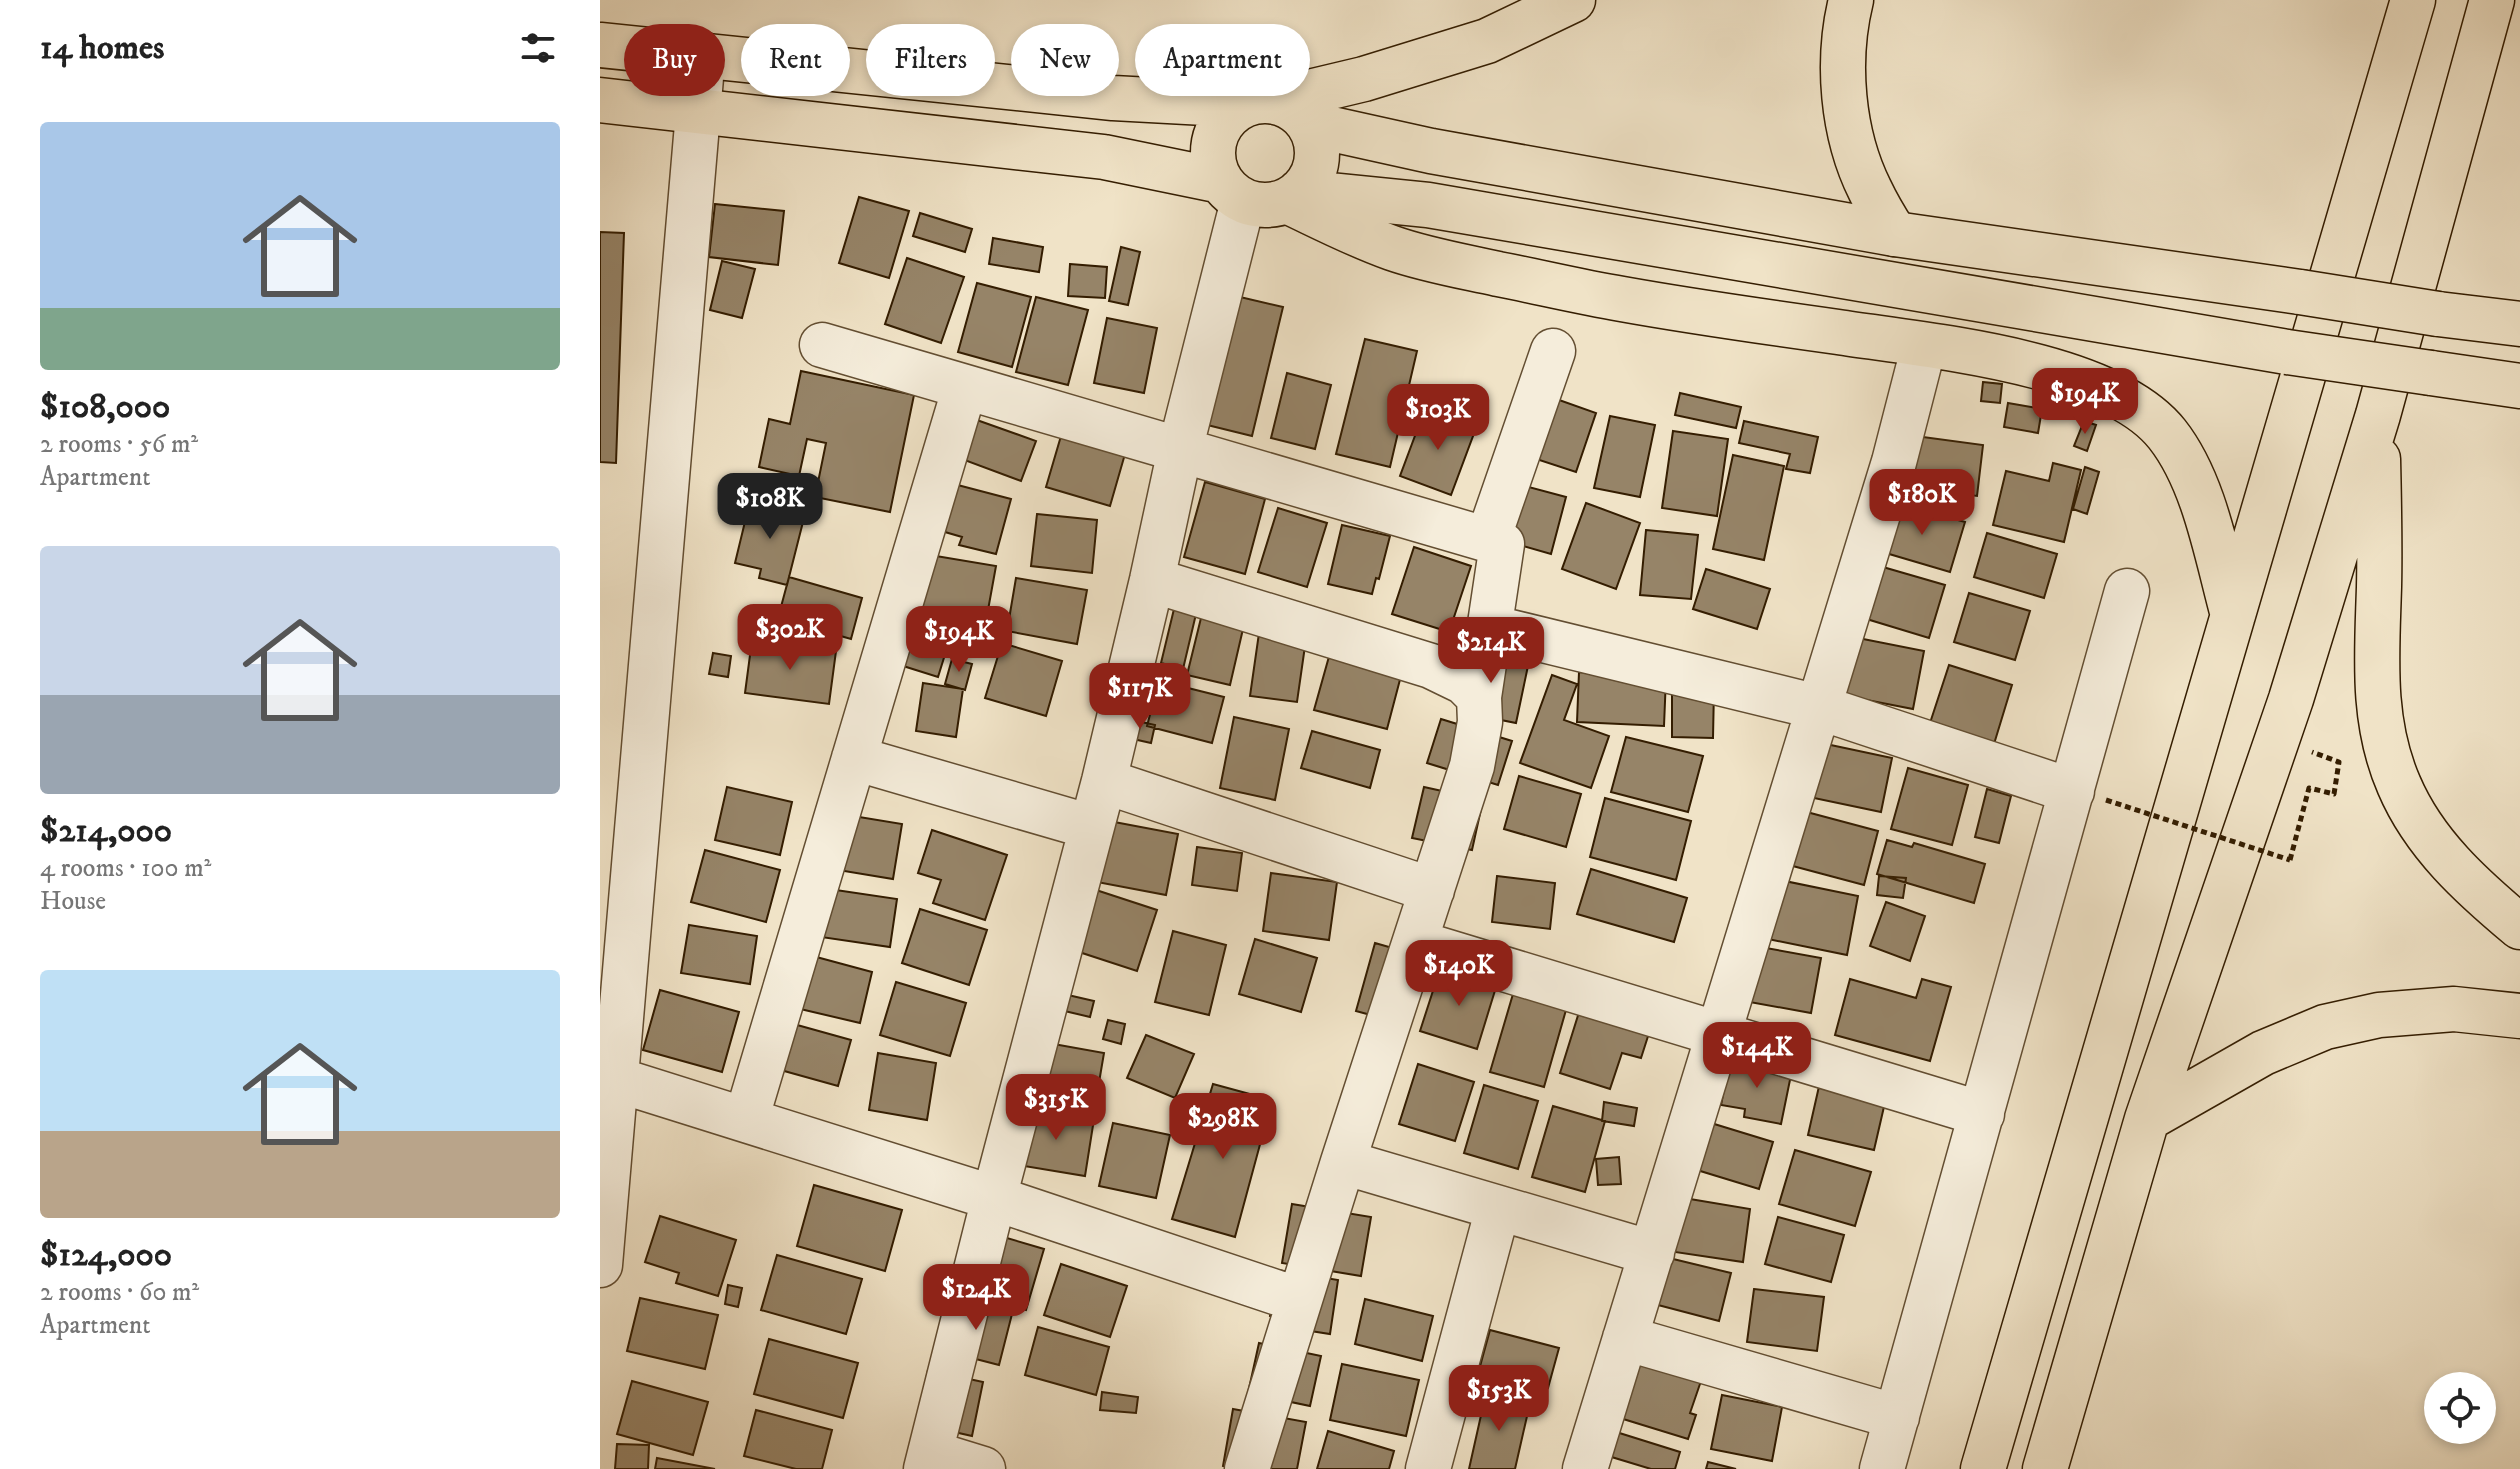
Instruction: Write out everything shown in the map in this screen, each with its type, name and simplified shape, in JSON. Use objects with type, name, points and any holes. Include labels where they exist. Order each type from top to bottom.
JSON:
[{"type":"main road","points":[[1232,191],[1214,168],[1212,153],[1220,125],[1230,114],[1257,103],[1364,79],[1487,41],[1573,0]]},
{"type":"main road","points":[[1851,0],[1842,69],[1847,115],[1869,189],[1895,234]]},
{"type":"main road","points":[[1983,1469],[2413,0]]},
{"type":"main road","points":[[2045,1469],[2147,1119],[2277,740],[2378,415],[2492,0]]},
{"type":"main road","points":[[600,45],[624,47]]},
{"type":"main road","points":[[600,100],[1104,157],[1232,191],[1258,205],[1273,205],[1293,196],[1309,181],[1318,153],[1309,124],[1286,105],[1113,98],[725,56]]},
{"type":"main road","points":[[1309,124],[1447,154],[1895,234],[2520,324]]},
{"type":"main road","points":[[1293,196],[1364,238],[1447,263],[1690,311],[1950,349],[2060,372],[2097,385],[2136,406],[2166,433],[2187,466],[2203,508],[2233,615]]},
{"type":"main road","points":[[1293,196],[1428,205],[2287,352],[2520,386]]},
{"type":"main road","points":[[2378,415],[2376,687],[2383,738],[2400,788],[2437,847],[2473,888],[2520,927]]},
{"type":"main road","points":[[2147,1119],[2263,1053],[2325,1027],[2379,1015],[2454,1009],[2520,1016]]},
{"type":"street","points":[[600,1265],[699,96]]},
{"type":"street","points":[[983,1469],[929,1461],[994,1198],[1104,781],[1152,580],[1232,191]]},
{"type":"street","points":[[822,345],[1502,544],[1472,766],[1247,1469]]},
{"type":"street","points":[[1488,539],[1553,351]]},
{"type":"street","points":[[1585,1469],[1894,462],[1920,361]]},
{"type":"street","points":[[746,1120],[965,387]]},
{"type":"street","points":[[1152,580],[1431,666],[1464,682],[1479,697]]},
{"type":"street","points":[[1882,1469],[1982,1114],[2089,795],[2127,591]]},
{"type":"street","points":[[1490,627],[1818,707],[2089,795]]},
{"type":"street","points":[[854,758],[1091,827]]},
{"type":"street","points":[[1104,781],[1432,890]]},
{"type":"street","points":[[1415,942],[1982,1114]]},
{"type":"street","points":[[615,1079],[994,1198],[1299,1300]]},
{"type":"street","points":[[1343,1162],[1652,1253]]},
{"type":"street","points":[[1428,1469],[1498,1208]]},
{"type":"street","points":[[1625,1338],[1897,1417]]},
{"type":"path","points":[[2089,795],[2290,860],[2309,788],[2334,794],[2339,762],[2277,740]]},
{"type":"building","points":[[859,197],[909,211],[889,278],[839,263]]},
{"type":"building","points":[[715,204],[784,211],[778,265],[709,257]]},
{"type":"building","points":[[920,213],[972,229],[965,252],[913,236]]},
{"type":"building","points":[[600,232],[624,233],[616,463],[600,462]]},
{"type":"building","points":[[993,238],[1043,247],[1039,272],[989,264]]},
{"type":"building","points":[[1121,247],[1140,252],[1128,305],[1109,301]]},
{"type":"building","points":[[907,258],[964,277],[941,343],[885,324]]},
{"type":"building","points":[[722,261],[755,269],[742,318],[710,310]]},
{"type":"building","points":[[1070,264],[1107,267],[1105,298],[1068,296]]},
{"type":"building","points":[[977,283],[1031,297],[1012,367],[958,352]]},
{"type":"building","points":[[1223,293],[1283,307],[1252,436],[1195,422]]},
{"type":"building","points":[[1036,297],[1088,310],[1068,385],[1016,372]]},
{"type":"building","points":[[1107,318],[1157,328],[1144,393],[1094,383]]},
{"type":"building","points":[[1365,339],[1417,351],[1390,467],[1336,454]]},
{"type":"building","points":[[801,371],[914,395],[890,512],[815,497],[826,443],[807,439],[799,476],[759,467],[769,419],[790,424]]},
{"type":"building","points":[[1287,373],[1331,385],[1315,449],[1271,438]]},
{"type":"building","points":[[1983,382],[2002,384],[2000,403],[1981,401]]},
{"type":"building","points":[[1680,393],[1741,407],[1736,428],[1675,415]]},
{"type":"building","points":[[1545,395],[1596,413],[1576,472],[1524,455]]},
{"type":"building","points":[[2008,403],[2042,409],[2038,433],[2004,427]]},
{"type":"building","points":[[1425,409],[1476,428],[1451,495],[1400,476]]},
{"type":"building","points":[[1610,416],[1655,425],[1640,497],[1594,488]]},
{"type":"building","points":[[974,419],[1036,441],[1021,481],[959,458]]},
{"type":"building","points":[[1744,421],[1818,437],[1810,473],[1786,469],[1790,454],[1739,443]]},
{"type":"building","points":[[2084,421],[2096,425],[2087,451],[2074,446]]},
{"type":"building","points":[[1673,431],[1728,439],[1717,516],[1662,508]]},
{"type":"building","points":[[1908,435],[1983,445],[1977,496],[1901,486]]},
{"type":"building","points":[[1061,436],[1125,454],[1110,506],[1046,487]]},
{"type":"building","points":[[1733,455],[1784,466],[1764,560],[1713,549]]},
{"type":"building","points":[[2053,463],[2081,470],[2064,542],[1993,525],[2006,471],[2049,481]]},
{"type":"building","points":[[2085,467],[2099,472],[2087,514],[2073,509]]},
{"type":"building","points":[[1205,482],[1265,499],[1245,574],[1184,557]]},
{"type":"building","points":[[1510,482],[1566,497],[1551,554],[1495,538]]},
{"type":"building","points":[[950,483],[1011,499],[996,554],[959,545],[962,537],[938,530]]},
{"type":"building","points":[[750,501],[805,514],[787,585],[759,578],[761,569],[735,563]]},
{"type":"building","points":[[1894,502],[1965,522],[1950,572],[1879,551]]},
{"type":"building","points":[[1586,503],[1640,523],[1616,589],[1562,569]]},
{"type":"building","points":[[1278,508],[1327,523],[1307,587],[1258,572]]},
{"type":"building","points":[[1037,514],[1097,520],[1092,573],[1031,566]]},
{"type":"building","points":[[1342,525],[1390,536],[1372,594],[1328,584]]},
{"type":"building","points":[[1646,530],[1698,535],[1691,599],[1640,595]]},
{"type":"building","points":[[1987,533],[2057,554],[2044,598],[1974,577]]},
{"type":"building","points":[[1414,547],[1471,566],[1449,632],[1392,614]]},
{"type":"building","points":[[924,554],[996,566],[986,621],[914,609]]},
{"type":"building","points":[[1876,565],[1945,585],[1929,638],[1860,617]]},
{"type":"building","points":[[1706,569],[1770,589],[1757,629],[1693,609]]},
{"type":"building","points":[[789,577],[862,598],[851,639],[778,618]]},
{"type":"building","points":[[1016,578],[1087,590],[1077,644],[1007,631]]},
{"type":"building","points":[[1969,593],[2030,611],[2015,660],[1954,642]]},
{"type":"building","points":[[1174,609],[1196,614],[1183,669],[1161,663]]},
{"type":"building","points":[[915,617],[972,635],[966,653],[947,648],[938,677],[900,665]]},
{"type":"building","points":[[1201,618],[1243,629],[1230,685],[1187,675]]},
{"type":"building","points":[[1259,633],[1306,639],[1297,702],[1250,696]]},
{"type":"building","points":[[1853,637],[1924,651],[1913,709],[1841,695]]},
{"type":"building","points":[[752,640],[836,651],[829,704],[745,693]]},
{"type":"building","points":[[1002,643],[1062,661],[1046,716],[985,698]]},
{"type":"building","points":[[1464,648],[1529,661],[1516,723],[1481,716],[1453,702]]},
{"type":"building","points":[[713,653],[731,656],[728,677],[709,674]]},
{"type":"building","points":[[1330,653],[1402,672],[1387,729],[1314,710]]},
{"type":"building","points":[[952,659],[972,664],[965,690],[945,684]]},
{"type":"building","points":[[1949,665],[2012,685],[1994,744],[1930,723]]},
{"type":"building","points":[[1579,672],[1666,677],[1664,726],[1577,722]]},
{"type":"building","points":[[1552,675],[1577,684],[1564,720],[1609,736],[1591,788],[1520,763]]},
{"type":"building","points":[[1160,677],[1224,697],[1212,743],[1147,726]]},
{"type":"building","points":[[923,683],[963,689],[956,737],[916,731]]},
{"type":"building","points":[[1672,687],[1714,688],[1713,738],[1672,737]]},
{"type":"building","points":[[1234,717],[1289,729],[1275,800],[1220,788]]},
{"type":"building","points":[[1128,719],[1155,725],[1151,743],[1124,737]]},
{"type":"building","points":[[1441,719],[1512,741],[1498,785],[1427,763]]},
{"type":"building","points":[[1312,731],[1380,750],[1370,788],[1301,768]]},
{"type":"building","points":[[1626,737],[1703,756],[1688,812],[1611,792]]},
{"type":"building","points":[[1826,744],[1892,758],[1881,812],[1814,798]]},
{"type":"building","points":[[1908,768],[1968,785],[1952,845],[1891,829]]},
{"type":"building","points":[[1519,776],[1581,794],[1566,847],[1504,829]]},
{"type":"building","points":[[727,787],[792,802],[780,855],[715,840]]},
{"type":"building","points":[[1424,787],[1483,800],[1472,850],[1412,838]]},
{"type":"building","points":[[1987,789],[2011,796],[1999,843],[1975,837]]},
{"type":"building","points":[[1605,798],[1691,821],[1676,880],[1590,857]]},
{"type":"building","points":[[1803,811],[1878,831],[1864,885],[1789,865]]},
{"type":"building","points":[[847,815],[902,824],[893,879],[838,870]]},
{"type":"building","points":[[1109,821],[1178,834],[1166,895],[1097,882]]},
{"type":"building","points":[[932,830],[1007,855],[985,920],[933,903],[941,880],[918,873]]},
{"type":"building","points":[[1887,840],[1912,847],[1914,843],[1985,864],[1974,903],[1877,874]]},
{"type":"building","points":[[1197,847],[1242,853],[1237,891],[1192,885]]},
{"type":"building","points":[[705,850],[780,870],[766,922],[691,902]]},
{"type":"building","points":[[1591,869],[1687,898],[1674,942],[1577,914]]},
{"type":"building","points":[[1271,873],[1337,882],[1329,940],[1263,931]]},
{"type":"building","points":[[1497,876],[1555,883],[1550,929],[1492,922]]},
{"type":"building","points":[[1879,876],[1906,878],[1903,898],[1877,895]]},
{"type":"building","points":[[1775,879],[1858,896],[1847,955],[1763,938]]},
{"type":"building","points":[[829,889],[897,899],[890,947],[821,937]]},
{"type":"building","points":[[1093,889],[1157,910],[1137,971],[1073,950]]},
{"type":"building","points":[[1886,902],[1925,916],[1910,961],[1870,946]]},
{"type":"building","points":[[920,909],[987,930],[969,985],[902,963]]},
{"type":"building","points":[[689,925],[757,936],[750,984],[681,973]]},
{"type":"building","points":[[1173,931],[1226,945],[1209,1015],[1155,1002]]},
{"type":"building","points":[[1255,939],[1317,958],[1301,1012],[1239,994]]},
{"type":"building","points":[[1375,943],[1424,957],[1378,1017],[1356,1011]]},
{"type":"building","points":[[1755,946],[1821,958],[1811,1013],[1744,1001]]},
{"type":"building","points":[[809,955],[872,972],[860,1023],[796,1008]]},
{"type":"building","points":[[1441,966],[1497,984],[1477,1049],[1420,1031]]},
{"type":"building","points":[[1850,979],[1916,998],[1922,979],[1951,987],[1930,1061],[1835,1035]]},
{"type":"building","points":[[896,982],[966,1003],[950,1056],[880,1035]]},
{"type":"building","points":[[1042,989],[1094,1001],[1090,1017],[1039,1005]]},
{"type":"building","points":[[660,990],[739,1012],[722,1072],[643,1050]]},
{"type":"building","points":[[1513,994],[1566,1010],[1544,1087],[1490,1072]]},
{"type":"building","points":[[1580,1009],[1650,1030],[1641,1058],[1622,1053],[1610,1089],[1560,1073]]},
{"type":"building","points":[[1108,1020],[1125,1024],[1121,1044],[1103,1039]]},
{"type":"building","points":[[790,1023],[851,1040],[838,1086],[777,1069]]},
{"type":"building","points":[[1146,1035],[1194,1054],[1175,1098],[1127,1078]]},
{"type":"building","points":[[1048,1043],[1104,1053],[1095,1106],[1039,1097]]},
{"type":"building","points":[[878,1053],[936,1063],[927,1120],[869,1110]]},
{"type":"building","points":[[1730,1058],[1792,1070],[1781,1124],[1744,1117],[1745,1109],[1721,1105]]},
{"type":"building","points":[[1418,1064],[1474,1082],[1455,1141],[1399,1124]]},
{"type":"building","points":[[1820,1082],[1886,1098],[1874,1150],[1808,1135]]},
{"type":"building","points":[[1213,1084],[1272,1100],[1235,1237],[1172,1219]]},
{"type":"building","points":[[1484,1085],[1538,1101],[1518,1169],[1464,1153]]},
{"type":"building","points":[[1604,1102],[1637,1108],[1634,1126],[1602,1121]]},
{"type":"building","points":[[1553,1106],[1605,1121],[1585,1192],[1532,1177]]},
{"type":"building","points":[[1027,1109],[1094,1119],[1085,1176],[1018,1165]]},
{"type":"building","points":[[1113,1123],[1170,1135],[1156,1198],[1099,1186]]},
{"type":"building","points":[[1711,1123],[1773,1142],[1759,1189],[1697,1170]]},
{"type":"building","points":[[1795,1150],[1871,1172],[1855,1226],[1779,1204]]},
{"type":"building","points":[[1619,1157],[1621,1184],[1598,1185],[1596,1159]]},
{"type":"building","points":[[814,1185],[902,1210],[885,1271],[797,1246]]},
{"type":"building","points":[[1684,1198],[1750,1209],[1743,1262],[1675,1252]]},
{"type":"building","points":[[1292,1204],[1371,1217],[1361,1276],[1282,1263]]},
{"type":"building","points":[[660,1216],[736,1240],[718,1296],[676,1283],[679,1273],[645,1262]]},
{"type":"building","points":[[1778,1217],[1844,1235],[1831,1282],[1765,1264]]},
{"type":"building","points":[[973,1228],[1044,1249],[1026,1310],[955,1287]]},
{"type":"building","points":[[777,1255],[862,1279],[846,1334],[761,1310]]},
{"type":"building","points":[[1669,1258],[1731,1273],[1719,1321],[1658,1305]]},
{"type":"building","points":[[1061,1264],[1127,1286],[1110,1337],[1044,1315]]},
{"type":"building","points":[[1278,1270],[1338,1280],[1330,1334],[1291,1328],[1292,1319],[1270,1316]]},
{"type":"building","points":[[728,1285],[742,1288],[738,1307],[725,1304]]},
{"type":"building","points":[[1754,1289],[1824,1297],[1817,1351],[1747,1342]]},
{"type":"building","points":[[640,1298],[718,1315],[705,1369],[627,1351]]},
{"type":"building","points":[[953,1299],[1012,1314],[999,1365],[941,1350]]},
{"type":"building","points":[[1365,1299],[1433,1316],[1422,1361],[1355,1344]]},
{"type":"building","points":[[1038,1327],[1109,1347],[1096,1395],[1025,1375]]},
{"type":"building","points":[[1490,1330],[1559,1348],[1548,1388],[1479,1370]]},
{"type":"building","points":[[769,1339],[858,1363],[843,1418],[754,1394]]},
{"type":"building","points":[[1259,1343],[1321,1356],[1310,1406],[1248,1393]]},
{"type":"building","points":[[1638,1361],[1701,1381],[1690,1413],[1696,1415],[1688,1439],[1620,1418]]},
{"type":"building","points":[[1342,1364],[1419,1380],[1406,1436],[1330,1420]]},
{"type":"building","points":[[928,1370],[983,1382],[972,1436],[941,1429],[918,1419]]},
{"type":"building","points":[[632,1381],[708,1402],[693,1455],[617,1434]]},
{"type":"building","points":[[1102,1392],[1138,1397],[1136,1413],[1100,1410]]},
{"type":"building","points":[[1486,1393],[1530,1403],[1515,1469],[1469,1469]]},
{"type":"building","points":[[1722,1395],[1782,1407],[1772,1461],[1711,1449]]},
{"type":"building","points":[[1233,1409],[1306,1422],[1297,1469],[1223,1466]]},
{"type":"building","points":[[756,1410],[832,1430],[822,1469],[796,1469],[744,1456]]},
{"type":"building","points":[[1328,1431],[1394,1451],[1389,1469],[1317,1469]]},
{"type":"building","points":[[1613,1431],[1680,1452],[1675,1469],[1651,1469],[1605,1455]]},
{"type":"building","points":[[617,1444],[649,1445],[648,1469],[615,1469]]},
{"type":"building","points":[[657,1458],[715,1469],[655,1469]]},
{"type":"building","points":[[1708,1462],[1736,1469],[1706,1469]]}]
